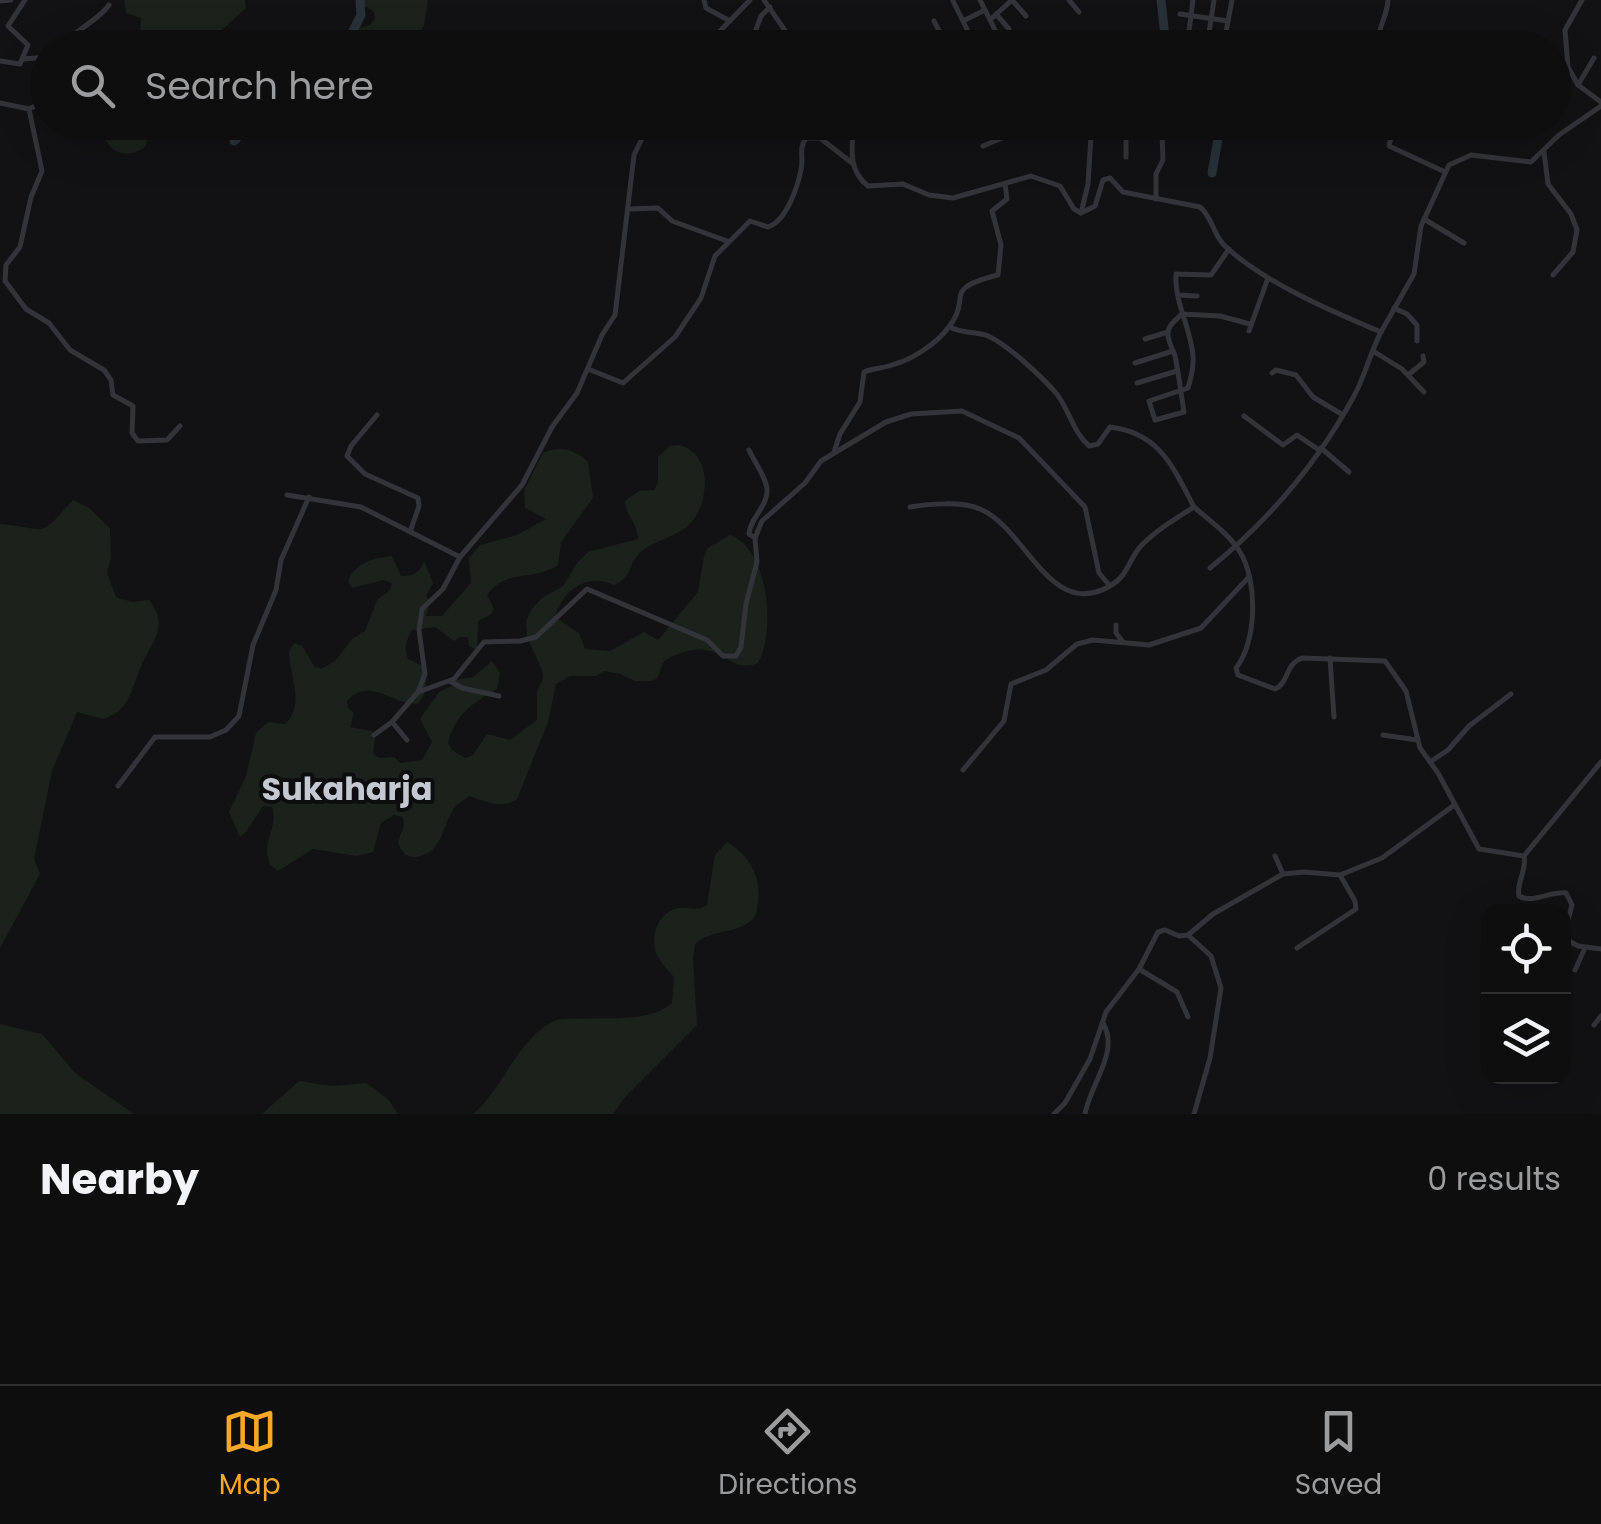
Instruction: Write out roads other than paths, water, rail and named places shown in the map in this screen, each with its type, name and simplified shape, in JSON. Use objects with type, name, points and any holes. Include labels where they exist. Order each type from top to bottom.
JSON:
[{"type":"street","points":[[0,1],[10,0]]},
{"type":"street","points":[[0,62],[20,64],[23,59],[28,45],[9,28],[25,0]]},
{"type":"street","points":[[704,0],[706,8],[730,21]]},
{"type":"street","points":[[721,30],[750,0]]},
{"type":"street","points":[[764,0],[785,30]]},
{"type":"street","points":[[980,0],[995,30]]},
{"type":"street","points":[[990,20],[1012,0],[1026,16]]},
{"type":"street","points":[[1068,0],[1079,12]]},
{"type":"street","points":[[1189,30],[1194,0]]},
{"type":"street","points":[[1209,30],[1214,0]]},
{"type":"street","points":[[1226,30],[1232,0]]},
{"type":"street","points":[[1379,30],[1388,0]]},
{"type":"street","points":[[1566,30],[1582,0]]},
{"type":"street","points":[[953,1],[967,30]]},
{"type":"street","points":[[75,30],[108,6]]},
{"type":"street","points":[[756,30],[770,7]]},
{"type":"street","points":[[963,21],[985,10]]},
{"type":"street","points":[[996,14],[1009,28]]},
{"type":"street","points":[[1180,14],[1228,21]]},
{"type":"street","points":[[934,20],[939,30]]},
{"type":"street","points":[[0,22],[10,22]]},
{"type":"street","points":[[23,59],[30,58]]},
{"type":"street","points":[[1578,85],[1594,58]]},
{"type":"street","points":[[1571,74],[1578,85],[1601,104],[1571,126]]},
{"type":"street","points":[[0,103],[29,109],[30,114]]},
{"type":"street","points":[[36,140],[42,171],[31,197],[20,246],[6,265],[5,281],[26,309],[49,322],[70,350],[104,370],[111,381],[112,394],[133,406],[132,434],[138,442],[167,440],[180,426]]},
{"type":"street","points":[[374,734],[392,722],[418,692],[425,670],[418,617],[422,609],[444,590],[460,558],[522,484],[552,427],[577,393],[618,305],[634,154],[641,140]]},
{"type":"street","points":[[588,368],[623,382],[678,333],[701,298],[712,260],[728,242],[751,221],[768,228],[779,222],[800,174],[800,148],[805,140]]},
{"type":"street","points":[[823,140],[853,164]]},
{"type":"street","points":[[854,140],[853,164],[868,186],[903,184],[940,197],[960,197],[1031,176],[1060,186],[1081,213]]},
{"type":"street","points":[[983,146],[997,140]]},
{"type":"street","points":[[1081,213],[1088,184],[1091,140]]},
{"type":"street","points":[[1126,140],[1126,157]]},
{"type":"street","points":[[1156,199],[1162,140]]},
{"type":"street","points":[[1390,140],[1388,146],[1443,172]]},
{"type":"street","points":[[1210,568],[1261,524],[1343,415],[1381,332],[1414,274],[1418,237],[1443,172],[1453,161],[1467,156],[1494,156],[1527,163],[1555,140]]},
{"type":"street","points":[[1544,152],[1548,184],[1571,214],[1577,230],[1573,252],[1552,275]]},
{"type":"street","points":[[1081,213],[1095,206],[1106,178],[1111,178],[1123,192],[1202,208],[1221,243],[1268,278],[1335,314],[1381,332]]},
{"type":"street","points":[[833,453],[862,396],[864,372],[900,363],[950,327],[967,285],[999,273],[1001,245],[992,211],[1007,198],[1004,184]]},
{"type":"street","points":[[629,208],[658,208],[672,221],[728,242]]},
{"type":"street","points":[[1424,218],[1464,243]]},
{"type":"street","points":[[1168,332],[1174,352],[1180,392],[1184,412],[1155,420],[1150,402],[1180,392],[1188,388],[1194,367],[1176,274],[1211,275],[1230,250]]},
{"type":"street","points":[[1182,314],[1220,316],[1250,328],[1268,278]]},
{"type":"street","points":[[1178,295],[1197,296]]},
{"type":"street","points":[[1394,308],[1417,325],[1417,341]]},
{"type":"street","points":[[1145,339],[1168,332],[1182,314]]},
{"type":"street","points":[[950,327],[959,332],[984,334],[1006,348],[1054,391],[1090,446],[1098,444],[1110,427],[1153,442],[1163,452],[1194,508],[1236,546],[1245,562],[1251,600],[1248,643],[1237,674],[1276,689],[1293,662],[1307,657],[1378,658],[1389,664],[1406,692],[1417,740],[1479,849],[1524,856]]},
{"type":"street","points":[[1373,351],[1408,374],[1424,392]]},
{"type":"street","points":[[1135,363],[1174,352]]},
{"type":"street","points":[[1408,374],[1424,362],[1424,356]]},
{"type":"street","points":[[1272,373],[1276,370],[1296,375],[1313,397],[1343,415]]},
{"type":"street","points":[[1137,382],[1177,371]]},
{"type":"street","points":[[418,692],[450,681],[462,672],[480,644],[536,637],[587,588],[707,640],[723,656],[736,656],[741,647],[756,562],[755,538],[770,512],[833,453],[898,417],[934,411],[962,411],[1010,432],[1082,503],[1090,520],[1099,573],[1110,586]]},
{"type":"street","points":[[377,414],[347,456],[364,474],[418,498],[410,532]]},
{"type":"street","points":[[1244,416],[1283,445],[1295,434],[1349,472]]},
{"type":"street","points":[[749,450],[767,492],[750,525],[749,532],[755,538]]},
{"type":"street","points":[[287,495],[361,506],[460,558]]},
{"type":"street","points":[[118,786],[155,737],[210,736],[226,730],[238,716],[253,645],[276,590],[281,560],[310,497]]},
{"type":"street","points":[[910,507],[956,505],[980,509],[1003,527],[1064,590],[1087,595],[1125,576],[1140,547],[1194,508]]},
{"type":"street","points":[[963,770],[1004,721],[1011,684],[1046,670],[1077,644],[1093,640],[1158,644],[1201,628],[1248,578]]},
{"type":"street","points":[[1116,625],[1116,633],[1125,644]]},
{"type":"street","points":[[1330,658],[1334,718]]},
{"type":"street","points":[[450,681],[462,688],[499,696]]},
{"type":"street","points":[[1430,762],[1511,694]]},
{"type":"street","points":[[392,722],[407,740]]},
{"type":"street","points":[[1383,735],[1417,740]]},
{"type":"street","points":[[1601,762],[1524,856],[1525,870],[1518,886],[1518,896],[1529,900],[1553,892],[1568,894],[1572,905],[1566,928],[1568,939],[1574,945],[1601,949]]},
{"type":"street","points":[[1054,1114],[1065,1103],[1090,1059],[1106,1012],[1139,969],[1158,932],[1188,935],[1212,914],[1282,874],[1340,875],[1392,852],[1454,806]]},
{"type":"street","points":[[1276,856],[1282,874]]},
{"type":"street","points":[[1297,948],[1356,910],[1340,875]]},
{"type":"street","points":[[1188,935],[1211,956],[1221,988],[1210,1058],[1194,1114]]},
{"type":"street","points":[[1575,970],[1586,948]]},
{"type":"street","points":[[1139,969],[1177,992],[1188,1017]]},
{"type":"street","points":[[1594,1026],[1601,1016]]},
{"type":"street","points":[[1085,1114],[1090,1091],[1108,1053],[1109,1038],[1103,1022]]},
{"type":"waterway","points":[[354,30],[361,15],[360,0]]},
{"type":"waterway","points":[[1161,0],[1164,30]]},
{"type":"waterway","points":[[1212,173],[1218,140]]},
{"type":"district","name":"Sukaharja","points":[[347,789]]}]
